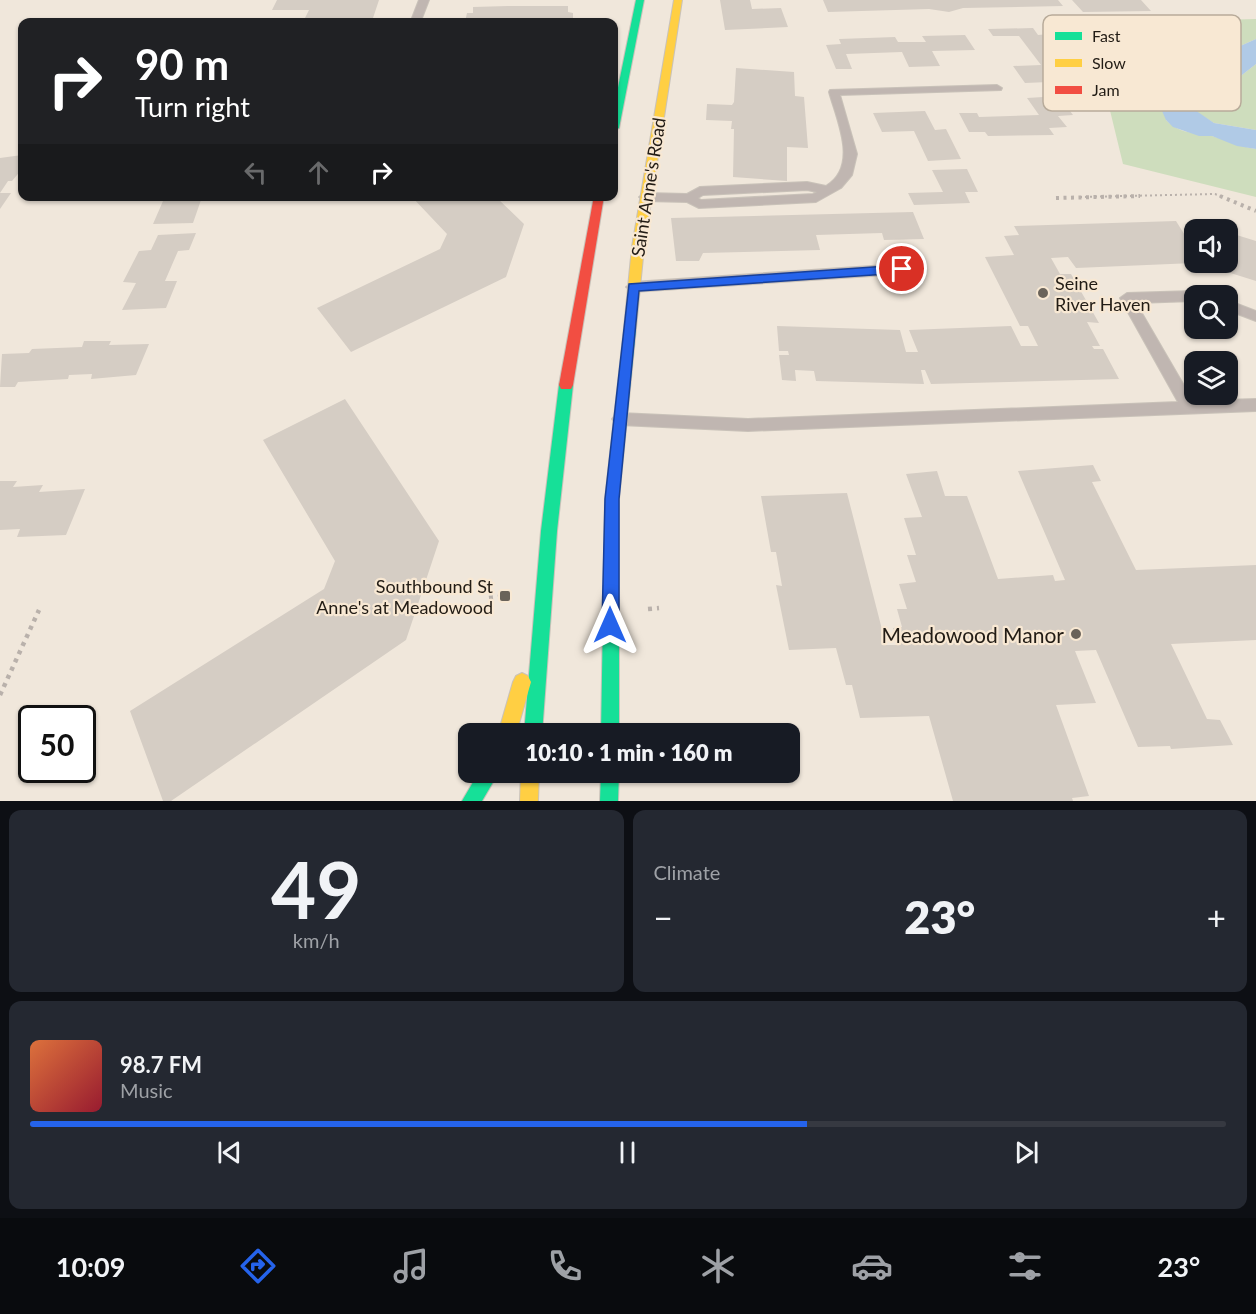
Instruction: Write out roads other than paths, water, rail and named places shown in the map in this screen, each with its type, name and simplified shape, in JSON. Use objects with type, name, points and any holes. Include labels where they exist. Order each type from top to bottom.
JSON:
[{"type":"main road","points":[[618,86],[640,0]]},
{"type":"main road","name":"Saint Anne's Road","points":[[610,723],[612,499],[633,287],[639,197],[678,0]]},
{"type":"main road","points":[[534,723],[540,611],[562,398],[579,291],[598,201]]},
{"type":"main road","points":[[510,723],[540,611]]},
{"type":"main road","points":[[471,801],[483,783]]},
{"type":"main road","points":[[529,801],[530,783]]},
{"type":"main road","points":[[609,801],[610,783]]},
{"type":"lane","points":[[417,18],[424,0]]},
{"type":"lane","points":[[639,197],[688,198],[699,204],[816,198],[837,185],[846,175],[851,154],[834,92],[997,88]]},
{"type":"lane","points":[[633,287],[902,269]]},
{"type":"lane","points":[[1184,296],[1127,298],[1189,408]]},
{"type":"lane","points":[[1238,309],[1256,316]]},
{"type":"lane","points":[[620,419],[748,425],[1256,405]]},
{"type":"water","points":[[1256,39],[1256,64],[1241,76],[1241,46]]},
{"type":"water","points":[[1162,111],[1196,111],[1214,123],[1256,130],[1256,149],[1237,146],[1212,136],[1199,136],[1173,127],[1166,120]]},
{"type":"place","name":"Seine River Haven","points":[[1043,293]]},
{"type":"place","name":"Southbound St Anne's at Meadowood","points":[[505,596]]},
{"type":"place","name":"Meadowood Manor","points":[[1076,634]]}]
